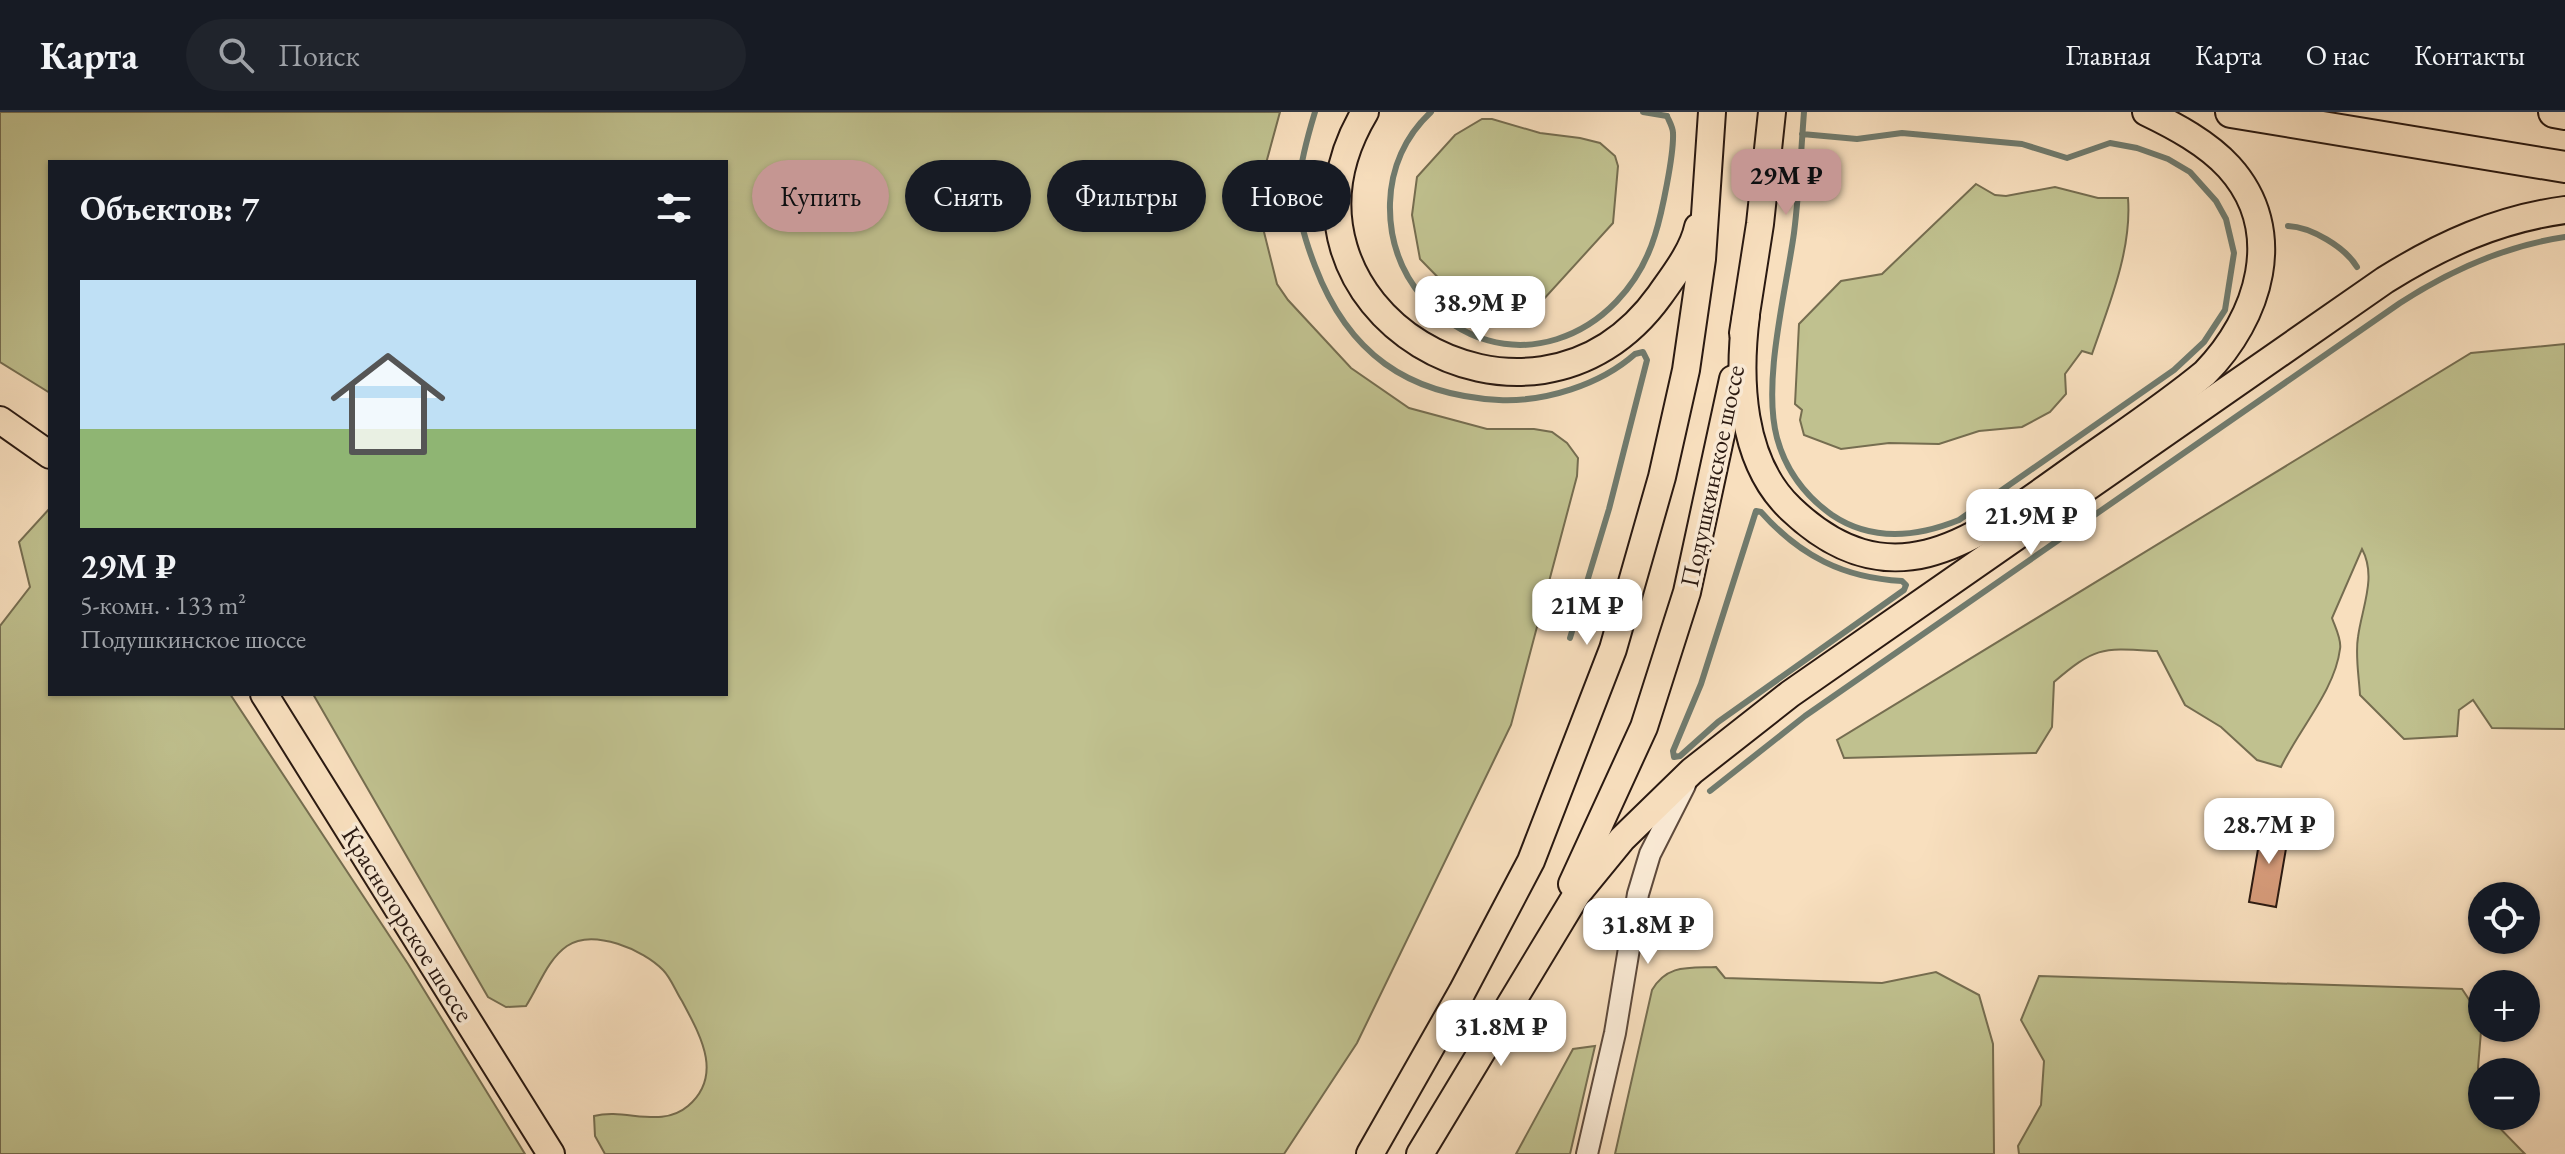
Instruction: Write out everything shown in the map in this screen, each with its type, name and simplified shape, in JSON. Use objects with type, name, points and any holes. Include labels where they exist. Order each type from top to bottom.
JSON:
[{"type":"highway","points":[[2231,112],[2565,167]]},
{"type":"highway","points":[[2554,112],[2565,114]]},
{"type":"main road","points":[[1365,112],[1343,161],[1338,203],[1344,245],[1360,287],[1383,317],[1412,341],[1445,359],[1482,371],[1522,373],[1558,368],[1592,355],[1624,335],[1652,306],[1676,272],[1696,236],[1705,200]]},
{"type":"main road","points":[[1370,1154],[1531,861],[1595,700],[1631,591],[1675,422],[1695,316],[1712,112]]},
{"type":"main road","name":"Подушкинское шоссе","points":[[1538,956],[1644,727],[1687,592],[1746,315],[1772,112]]},
{"type":"main road","points":[[1746,315],[1740,376],[1745,408],[1765,472],[1783,502],[1832,541],[1877,556],[1922,555],[1969,540],[2205,373],[2235,339],[2255,297],[2261,276],[2261,234],[2244,187],[2228,166],[2208,149],[2146,112]]},
{"type":"main road","points":[[1420,1154],[1577,894],[1608,856],[1692,771],[1790,694],[2385,280],[2432,252],[2480,230],[2565,210]]},
{"type":"main road","points":[[0,420],[48,454]]},
{"type":"main road","name":"Красногорское шоссе","points":[[265,696],[551,1154]]},
{"type":"street","points":[[1587,1154],[1615,1033],[1638,894],[1650,854],[1692,771]]},
{"type":"green space","points":[[0,112],[1280,112],[1267,160],[1222,160],[1222,232],[1264,232],[1277,284],[1288,300],[1351,368],[1409,408],[1487,429],[1552,432],[1567,443],[1578,458],[1577,476],[1511,725],[1357,1043],[1284,1154],[605,1154],[595,1136],[594,1116],[655,1117],[678,1113],[699,1094],[705,1081],[707,1068],[701,1041],[668,977],[644,955],[618,944],[590,939],[578,941],[560,952],[526,1006],[506,1007],[488,997],[314,696],[728,696],[728,160],[48,160],[48,392],[0,362]]},
{"type":"green space","points":[[1482,119],[1600,143],[1615,156],[1618,166],[1613,223],[1543,300],[1524,309],[1502,311],[1463,303],[1420,259],[1412,215],[1417,177],[1455,135]]},
{"type":"green space","points":[[1976,184],[1995,195],[2006,196],[2055,187],[2098,198],[2128,198],[2123,257],[2112,297],[2092,354],[2082,351],[2065,374],[2066,394],[2050,412],[2022,427],[1979,431],[1939,444],[1889,443],[1841,449],[1804,435],[1800,420],[1802,410],[1795,404],[1799,324],[1841,281],[1882,274]]},
{"type":"green space","points":[[2565,344],[2565,729],[2492,728],[2473,700],[2459,710],[2457,736],[2404,739],[2360,695],[2357,644],[2368,581],[2362,549],[2332,618],[2340,645],[2337,664],[2324,694],[2281,767],[2257,760],[2221,727],[2185,705],[2157,651],[2124,650],[2091,656],[2054,682],[2052,727],[2036,753],[1844,758],[1837,740],[2471,353]]},
{"type":"green space","points":[[48,510],[48,696],[231,696],[408,964],[525,1154],[0,1154],[0,626],[30,587],[19,542]]},
{"type":"green space","points":[[1716,967],[1725,978],[1882,983],[1936,972],[1979,995],[1993,1044],[1994,1154],[1615,1154],[1652,990],[1665,976],[1680,969]]},
{"type":"green space","points":[[2039,976],[2462,989],[2468,998],[2468,1042],[2480,1042],[2479,1058],[2468,1058],[2468,1130],[2502,1130],[2525,1154],[2019,1154],[2018,1146],[2041,1105],[2044,1061],[2021,1020]]},
{"type":"green space","points":[[1595,1046],[1570,1154],[1516,1154],[1573,1049]]},
{"type":"building","points":[[2262,826],[2289,831],[2276,907],[2249,902]]},
{"type":"waterway","points":[[1315,112],[1299,183],[1300,215],[1305,236],[1329,297],[1345,323],[1363,345],[1385,364],[1436,389],[1466,396],[1517,400],[1553,394],[1589,383],[1635,354],[1643,352],[1647,360],[1609,509],[1570,638]]},
{"type":"waterway","points":[[1431,112],[1407,142],[1393,177],[1390,216],[1402,266],[1423,298],[1454,325],[1488,340],[1523,345],[1557,339],[1588,325],[1616,302],[1639,272],[1655,235],[1667,184],[1673,133],[1667,116]]},
{"type":"waterway","points":[[1643,112],[1667,116]]},
{"type":"waterway","points":[[1802,134],[1857,139],[1902,133],[2022,144],[2067,158],[2110,143],[2168,159],[2190,172],[2216,201],[2226,219],[2234,253],[2225,310],[2204,342],[2174,370],[1959,520],[1927,530],[1895,534],[1863,530],[1847,524],[1822,507],[1797,481],[1785,461],[1773,415],[1774,364],[1794,233],[1799,188],[1800,172],[1801,157],[1802,142],[1803,127],[1804,112]]},
{"type":"waterway","points":[[2288,226],[2327,239],[2357,267]]},
{"type":"waterway","points":[[1710,791],[1805,716],[2400,303],[2479,261],[2521,246],[2565,237]]},
{"type":"waterway","points":[[1756,511],[1761,512],[1791,541],[1824,562],[1861,575],[1902,581],[1906,585],[1904,590],[1718,722],[1680,756],[1674,757],[1673,751],[1701,684],[1756,511]]}]
